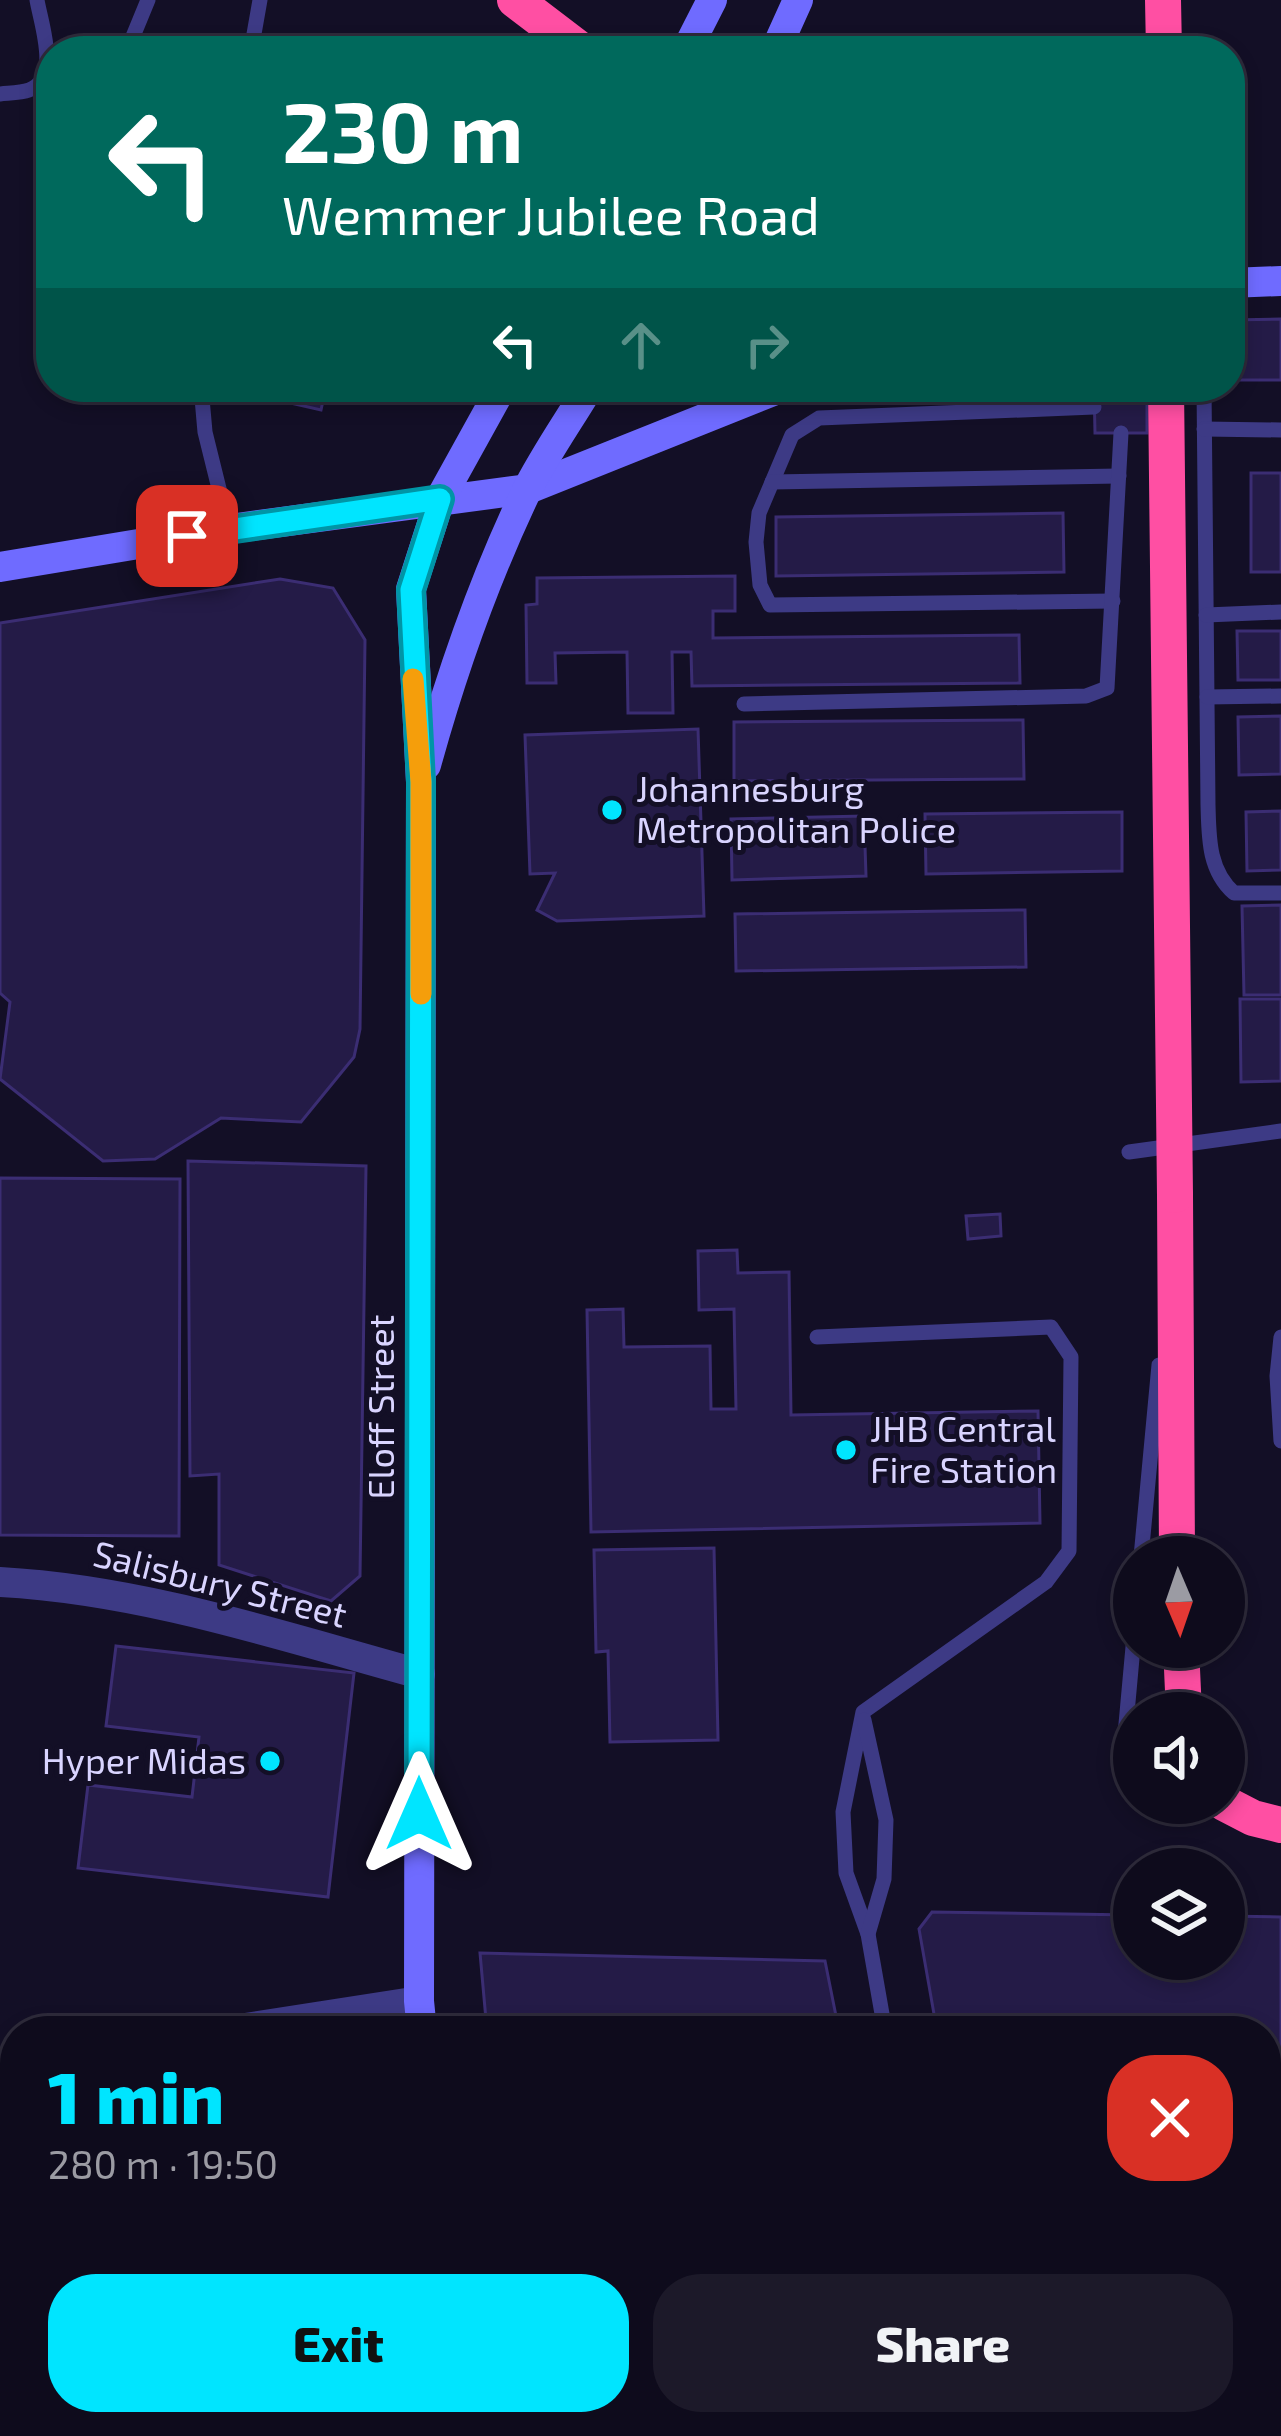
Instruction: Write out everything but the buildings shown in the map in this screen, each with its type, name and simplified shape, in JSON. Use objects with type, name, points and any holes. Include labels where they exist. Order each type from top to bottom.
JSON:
[{"type":"highway","points":[[515,0],[562,36]]},
{"type":"highway","points":[[1163,0],[1164,36]]},
{"type":"highway","points":[[1166,402],[1178,1536]]},
{"type":"highway","points":[[1245,1814],[1281,1825]]},
{"type":"street","points":[[694,36],[712,0]]},
{"type":"street","points":[[782,36],[798,0]]},
{"type":"street","points":[[1245,282],[1281,280]]},
{"type":"street","name":"Eloff Street","points":[[420,2016],[421,782],[411,590],[440,499],[494,402]]},
{"type":"street","name":"Eloff Street","points":[[421,782],[451,678],[528,489],[580,402]]},
{"type":"street","points":[[0,567],[230,529],[528,489],[746,402]]},
{"type":"street","name":"Salisbury Street","points":[[0,1582],[58,1585],[155,1601],[420,1674]]},
{"type":"lane","points":[[37,0],[43,36]]},
{"type":"lane","points":[[133,36],[148,0]]},
{"type":"lane","points":[[254,36],[260,0]]},
{"type":"lane","points":[[0,94],[36,86]]},
{"type":"lane","points":[[202,402],[205,432],[230,529]]},
{"type":"lane","points":[[1204,402],[1213,862],[1234,893],[1281,893]]},
{"type":"lane","points":[[1094,407],[819,418],[791,435],[759,513],[760,585],[770,605],[1113,601]]},
{"type":"lane","points":[[1204,429],[1281,430]]},
{"type":"lane","points":[[744,704],[1099,692],[1109,683],[1121,433]]},
{"type":"lane","points":[[772,482],[1119,476]]},
{"type":"lane","points":[[1206,615],[1281,612]]},
{"type":"lane","points":[[1207,697],[1281,696]]},
{"type":"lane","points":[[1129,1152],[1281,1131]]},
{"type":"lane","points":[[1144,1536],[1175,1195]]},
{"type":"lane","points":[[817,1337],[1051,1328],[1071,1358],[1069,1551],[1046,1582],[863,1712],[843,1812],[846,1873],[868,1934],[882,2016]]},
{"type":"lane","points":[[1281,1337],[1281,1441]]},
{"type":"lane","points":[[863,1712],[886,1820],[884,1879],[868,1934]]},
{"type":"slow traffic","points":[[413,679],[421,782],[421,994]]},
{"type":"place","name":"Johannesburg Metropolitan Police","points":[[612,810]]},
{"type":"place","name":"JHB Central Fire Station","points":[[846,1450]]},
{"type":"place","name":"Hyper Midas","points":[[270,1761]]},
{"type":"route","points":[[187,536],[440,499],[411,590],[421,782],[419,1814]]}]
